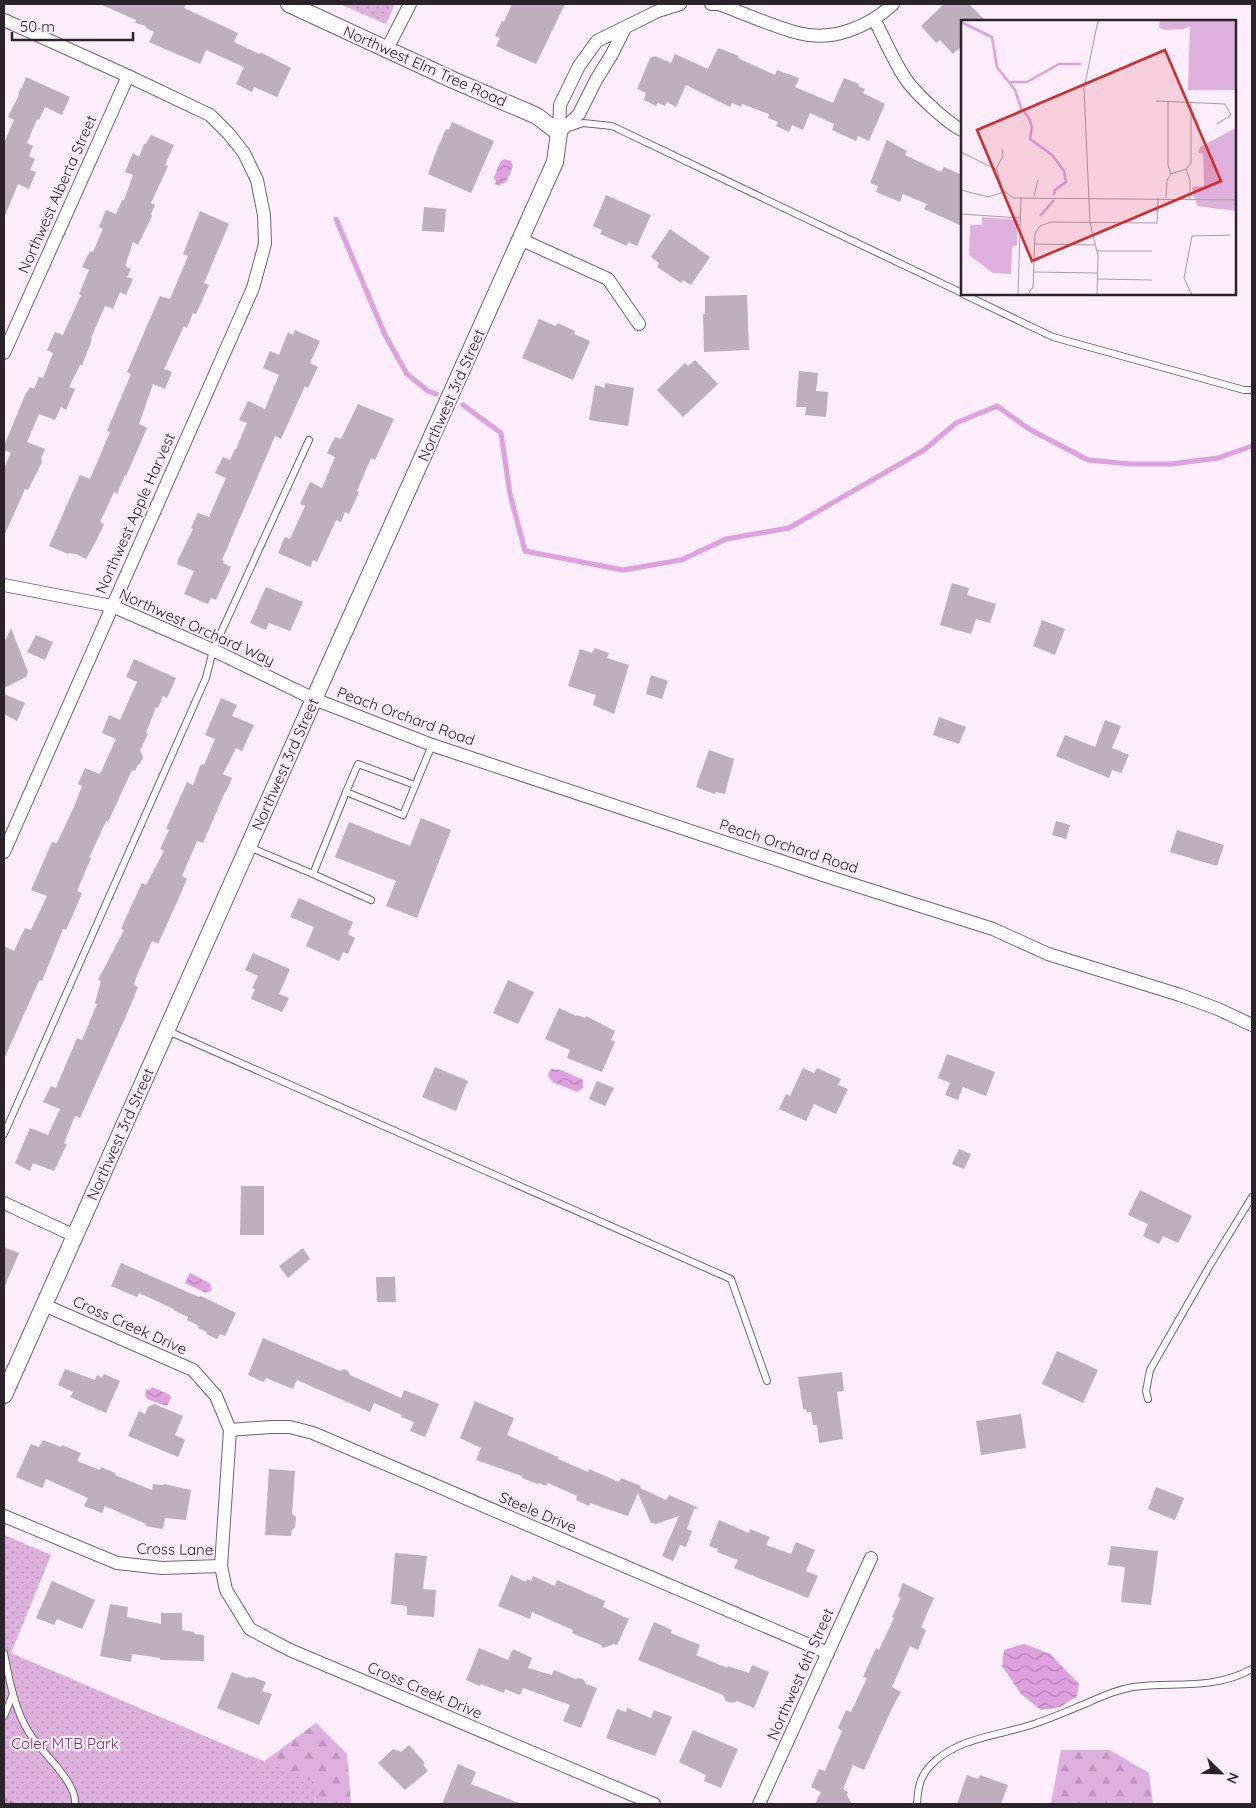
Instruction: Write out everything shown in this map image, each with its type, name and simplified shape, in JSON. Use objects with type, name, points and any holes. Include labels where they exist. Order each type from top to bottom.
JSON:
[{"type":"street","name":"Northwest Elm Tree Road","points":[[289,4],[537,116],[559,133]]},
{"type":"street","points":[[387,49],[410,4]]},
{"type":"street","points":[[559,133],[560,105],[579,66],[597,40],[625,28],[656,7],[680,4]]},
{"type":"street","points":[[711,4],[719,4],[800,34],[826,36],[862,27],[894,4]]},
{"type":"street","points":[[874,19],[905,79],[954,126],[961,130]]},
{"type":"street","name":"Northwest Apple Harvest","points":[[4,20],[210,115],[244,153],[257,180],[264,215],[265,244],[253,288],[4,852]]},
{"type":"street","points":[[559,133],[580,114],[596,80],[625,28]]},
{"type":"street","name":"Northwest Alberta Street","points":[[4,352],[128,76]]},
{"type":"street","name":"Northwest 3rd Street","points":[[4,1395],[248,846],[522,240],[555,162],[559,133]]},
{"type":"street","points":[[522,240],[608,279],[639,324]]},
{"type":"street","name":"Northwest Orchard Way","points":[[4,585],[112,606],[213,650],[314,699]]},
{"type":"street","name":"Peach Orchard Road","points":[[314,699],[432,744],[993,930],[1048,954],[1180,995],[1218,1009],[1252,1025]]},
{"type":"street","points":[[4,1202],[75,1236]]},
{"type":"street","name":"Cross Creek Drive","points":[[44,1305],[193,1370],[216,1396],[230,1430]]},
{"type":"street","name":"Steele Drive","points":[[230,1430],[271,1427],[290,1428],[313,1433],[828,1653]]},
{"type":"street","name":"Cross Lane","points":[[4,1516],[117,1563],[162,1568],[221,1566],[230,1430]]},
{"type":"street","name":"Northwest 6th Street","points":[[759,1804],[871,1558]]},
{"type":"street","name":"Cross Creek Drive","points":[[221,1566],[226,1590],[250,1629],[290,1650],[654,1804]]},
{"type":"lane","points":[[559,133],[583,123],[612,126],[961,293]]},
{"type":"lane","points":[[965,295],[1053,337],[1244,390],[1252,390]]},
{"type":"lane","points":[[4,1134],[206,678],[213,650],[309,440]]},
{"type":"lane","points":[[346,792],[403,815],[432,744]]},
{"type":"lane","points":[[313,874],[358,764],[415,785]]},
{"type":"lane","points":[[248,846],[371,900]]},
{"type":"lane","points":[[167,1031],[732,1279],[767,1381]]},
{"type":"lane","points":[[1148,1398],[1146,1391],[1150,1370],[1252,1197]]},
{"type":"lane","points":[[4,1653],[12,1694],[30,1734],[65,1776],[75,1804]]},
{"type":"lane","points":[[917,1804],[920,1779],[930,1766],[945,1753],[966,1742],[1033,1724],[1108,1693],[1134,1687],[1210,1684],[1240,1676],[1252,1669]]},
{"type":"lane","points":[[4,1716],[12,1694]]},
{"type":"path","points":[[4,1799],[14,1804]]},
{"type":"green space","points":[[340,4],[395,4],[386,24]]},
{"type":"green space","name":"Coler MTB Park","points":[[4,1535],[51,1555],[11,1653],[310,1781],[314,1773],[319,1804],[4,1804]]},
{"type":"green space","points":[[316,1723],[347,1754],[351,1804],[264,1804],[266,1760]]},
{"type":"green space","points":[[1061,1750],[1110,1750],[1149,1773],[1153,1804],[1051,1804]]},
{"type":"water","points":[[505,159],[511,161],[513,166],[506,182],[500,186],[495,184],[494,177],[501,161]]},
{"type":"water","points":[[552,1069],[561,1070],[583,1080],[583,1088],[577,1092],[553,1082],[548,1076]]},
{"type":"water","points":[[190,1273],[211,1284],[210,1292],[206,1293],[185,1283]]},
{"type":"water","points":[[152,1387],[170,1395],[171,1398],[167,1406],[147,1399],[145,1394],[147,1389],[150,1390]]},
{"type":"water","points":[[1024,1644],[1050,1654],[1079,1684],[1077,1696],[1060,1707],[1041,1710],[1021,1694],[1002,1666],[1004,1650]]},
{"type":"building","points":[[100,4],[186,4],[184,8],[238,33],[234,42],[259,54],[262,53],[291,68],[277,97],[254,87],[252,92],[236,84],[244,67],[206,50],[200,64],[149,42],[154,32],[146,28],[146,26],[135,23],[136,20]]},
{"type":"building","points":[[512,4],[565,4],[536,64],[496,46],[500,38],[495,36]]},
{"type":"building","points":[[944,4],[969,4],[985,20],[961,20],[961,47],[953,54],[940,40],[936,43],[921,26]]},
{"type":"building","points":[[718,48],[739,56],[738,58],[775,75],[777,70],[799,78],[795,87],[833,103],[844,78],[859,84],[858,86],[865,89],[863,93],[885,104],[869,141],[858,136],[856,141],[832,130],[834,124],[810,113],[803,130],[792,125],[789,132],[776,126],[778,122],[768,118],[769,114],[742,104],[741,107],[732,103],[730,107],[686,85],[676,107],[667,102],[665,106],[658,103],[656,106],[644,100],[646,93],[637,89],[650,58],[655,56],[671,63],[675,54],[708,69]]},
{"type":"building","points":[[26,77],[70,97],[62,115],[45,107],[39,120],[37,119],[27,143],[33,146],[29,156],[35,159],[30,170],[36,172],[29,189],[18,184],[4,218],[4,143],[14,120],[8,117]]},
{"type":"building","points":[[452,122],[494,141],[471,193],[428,174],[446,129],[449,130]]},
{"type":"building","points":[[151,135],[174,145],[165,165],[168,166],[151,203],[155,205],[152,216],[138,245],[133,242],[125,266],[131,269],[127,277],[133,279],[126,295],[120,292],[113,309],[105,306],[82,365],[80,365],[69,387],[75,389],[66,410],[61,407],[55,420],[39,414],[27,442],[45,449],[41,458],[42,462],[28,490],[25,489],[4,536],[4,468],[11,453],[4,450],[4,446],[25,395],[30,387],[34,389],[39,377],[43,378],[53,353],[47,350],[55,332],[63,335],[81,295],[79,294],[89,270],[82,267],[90,251],[93,252],[103,229],[99,227],[106,210],[116,214],[122,200],[124,200],[133,175],[125,172],[133,153],[139,157],[144,144],[146,144]]},
{"type":"building","points":[[887,140],[907,151],[905,155],[941,172],[944,167],[961,175],[961,226],[924,209],[927,204],[903,194],[900,202],[876,192],[878,186],[870,183]]},
{"type":"building","points":[[606,195],[651,215],[637,246],[628,242],[627,246],[600,234],[602,230],[593,226]]},
{"type":"building","points":[[424,207],[446,209],[444,232],[422,231]]},
{"type":"building","points":[[200,211],[229,224],[204,283],[209,285],[196,314],[193,313],[187,328],[184,326],[164,369],[172,372],[165,389],[153,384],[139,424],[147,428],[117,494],[114,492],[100,522],[104,524],[96,541],[86,559],[76,554],[68,554],[49,546],[80,475],[90,479],[110,432],[107,431],[131,374],[127,372],[160,296],[170,299],[188,256],[183,254]]},
{"type":"building","points":[[670,229],[710,257],[691,285],[683,280],[681,283],[657,267],[659,263],[651,257]]},
{"type":"building","points":[[747,295],[749,350],[704,352],[703,314],[705,314],[705,296]]},
{"type":"building","points":[[539,319],[556,326],[557,323],[575,331],[574,334],[590,341],[573,380],[522,358]]},
{"type":"building","points":[[295,330],[320,341],[310,363],[318,367],[308,388],[305,386],[281,439],[275,436],[222,560],[224,561],[223,563],[231,567],[216,600],[211,598],[208,604],[184,594],[194,571],[177,564],[178,560],[193,529],[191,528],[198,513],[209,517],[226,478],[215,473],[223,457],[230,460],[236,449],[247,423],[239,420],[248,401],[265,409],[279,375],[263,368],[270,351],[279,355],[288,332],[293,335]]},
{"type":"building","points":[[695,360],[718,384],[683,417],[657,390],[685,363],[688,366]]},
{"type":"building","points":[[799,371],[818,373],[816,391],[828,392],[826,417],[805,415],[806,407],[796,407]]},
{"type":"building","points":[[605,383],[634,388],[628,426],[589,420],[595,385],[605,388]]},
{"type":"building","points":[[358,404],[394,419],[375,460],[371,458],[349,514],[345,512],[341,522],[336,520],[317,562],[313,560],[310,567],[278,553],[285,537],[290,539],[305,506],[300,504],[310,482],[322,488],[335,457],[327,453],[335,437],[341,439]]},
{"type":"building","points":[[952,583],[969,588],[967,595],[996,604],[990,623],[976,619],[971,634],[940,625]]},
{"type":"building","points":[[266,587],[303,602],[290,631],[269,623],[266,630],[250,623]]},
{"type":"building","points":[[1042,620],[1065,629],[1055,655],[1033,646]]},
{"type":"building","points":[[11,628],[28,672],[26,677],[4,688],[4,643]]},
{"type":"building","points":[[36,635],[53,642],[45,660],[27,652]]},
{"type":"building","points":[[595,648],[609,653],[607,658],[629,665],[614,714],[593,705],[596,695],[568,686],[580,649],[592,653]]},
{"type":"building","points":[[134,659],[176,678],[167,698],[163,696],[158,708],[156,707],[146,733],[148,734],[140,750],[143,757],[135,771],[132,770],[108,822],[106,821],[89,858],[91,858],[77,891],[82,893],[75,910],[66,930],[63,929],[42,981],[40,980],[38,983],[4,1059],[4,946],[14,951],[25,928],[31,930],[47,896],[31,890],[52,842],[57,843],[74,807],[82,786],[78,784],[85,768],[100,774],[116,739],[102,733],[109,715],[120,720],[137,682],[126,677]]},
{"type":"building","points":[[651,675],[668,681],[662,699],[646,694]]},
{"type":"building","points":[[4,694],[25,703],[17,721],[4,714]]},
{"type":"building","points":[[221,698],[237,705],[232,716],[254,725],[242,751],[236,748],[223,774],[232,778],[203,843],[197,841],[182,876],[187,879],[181,893],[158,944],[152,941],[136,978],[134,985],[138,987],[126,1016],[80,1118],[75,1116],[64,1143],[67,1144],[54,1171],[33,1163],[30,1171],[15,1163],[30,1128],[48,1135],[60,1109],[43,1102],[51,1086],[56,1088],[77,1038],[82,1040],[97,1004],[95,1003],[101,981],[98,980],[124,930],[121,929],[142,883],[146,885],[164,851],[160,849],[169,830],[166,829],[187,782],[193,785],[201,764],[204,765],[215,739],[205,735]]},
{"type":"building","points":[[939,717],[966,727],[959,744],[933,735]]},
{"type":"building","points":[[1105,720],[1121,726],[1112,748],[1129,755],[1121,773],[1112,770],[1109,778],[1056,756],[1065,735],[1095,747]]},
{"type":"building","points":[[709,750],[734,759],[725,794],[716,792],[715,794],[696,787]]},
{"type":"building","points":[[421,818],[451,830],[417,918],[386,906],[396,881],[335,857],[349,822],[410,846]]},
{"type":"building","points":[[1056,821],[1070,825],[1066,839],[1052,835]]},
{"type":"building","points":[[1177,830],[1224,845],[1217,866],[1170,852]]},
{"type":"building","points":[[299,898],[353,922],[348,934],[355,938],[348,954],[343,952],[339,961],[306,946],[314,927],[290,917]]},
{"type":"building","points":[[253,953],[290,969],[279,994],[289,998],[282,1012],[251,999],[255,989],[252,988],[258,976],[245,970]]},
{"type":"building","points":[[508,980],[534,992],[518,1024],[493,1013]]},
{"type":"building","points":[[559,1008],[576,1016],[585,1018],[586,1016],[615,1031],[611,1040],[615,1042],[602,1072],[567,1058],[570,1050],[545,1039]]},
{"type":"building","points":[[947,1054],[995,1072],[986,1096],[963,1087],[958,1100],[945,1095],[950,1083],[938,1078]]},
{"type":"building","points":[[435,1067],[468,1081],[456,1111],[422,1097]]},
{"type":"building","points":[[803,1068],[814,1073],[817,1068],[841,1079],[838,1085],[848,1089],[836,1114],[814,1104],[806,1121],[779,1109],[786,1094],[790,1096]]},
{"type":"building","points":[[597,1081],[614,1088],[605,1106],[589,1099]]},
{"type":"building","points":[[959,1149],[971,1154],[964,1169],[952,1164]]},
{"type":"building","points":[[241,1186],[264,1186],[264,1235],[240,1235]]},
{"type":"building","points":[[1140,1190],[1192,1216],[1178,1243],[1163,1236],[1159,1244],[1143,1236],[1148,1224],[1128,1215]]},
{"type":"building","points":[[4,1247],[19,1253],[4,1288]]},
{"type":"building","points":[[303,1248],[310,1259],[288,1278],[279,1266]]},
{"type":"building","points":[[121,1263],[199,1297],[201,1296],[236,1313],[225,1336],[220,1334],[217,1339],[206,1334],[207,1332],[198,1328],[199,1326],[187,1320],[188,1317],[174,1309],[139,1293],[137,1297],[111,1286]]},
{"type":"building","points":[[376,1277],[395,1277],[396,1302],[377,1302]]},
{"type":"building","points":[[263,1338],[340,1371],[344,1369],[350,1375],[401,1398],[404,1390],[439,1404],[425,1437],[410,1431],[414,1422],[374,1403],[370,1412],[297,1380],[293,1389],[266,1378],[264,1382],[248,1375]]},
{"type":"building","points":[[1057,1351],[1098,1370],[1083,1403],[1042,1384]]},
{"type":"building","points":[[65,1369],[95,1380],[97,1375],[102,1378],[104,1374],[120,1381],[106,1413],[70,1397],[73,1392],[58,1385]]},
{"type":"building","points":[[842,1372],[844,1391],[837,1392],[843,1439],[819,1443],[817,1425],[813,1425],[811,1412],[803,1409],[798,1377]]},
{"type":"building","points":[[475,1401],[514,1418],[507,1435],[588,1472],[589,1469],[619,1482],[621,1478],[641,1486],[640,1488],[666,1500],[669,1495],[699,1508],[694,1509],[687,1529],[692,1531],[686,1547],[680,1545],[673,1561],[662,1556],[679,1516],[656,1524],[651,1523],[638,1493],[628,1516],[590,1503],[589,1506],[576,1500],[577,1496],[548,1483],[546,1486],[538,1484],[522,1478],[522,1476],[476,1460],[481,1448],[460,1438]]},
{"type":"building","points":[[154,1404],[183,1416],[175,1435],[185,1440],[178,1457],[128,1436],[139,1411],[145,1414],[148,1407]]},
{"type":"building","points":[[1021,1414],[1026,1448],[981,1455],[976,1421]]},
{"type":"building","points":[[43,1440],[81,1453],[77,1461],[100,1470],[101,1467],[115,1473],[115,1475],[152,1490],[153,1484],[164,1484],[191,1490],[186,1520],[165,1518],[163,1529],[145,1526],[146,1524],[105,1506],[102,1513],[84,1506],[88,1498],[46,1479],[42,1488],[16,1477],[31,1444],[39,1447]]},
{"type":"building","points":[[269,1469],[295,1471],[292,1514],[296,1517],[295,1527],[292,1530],[291,1536],[265,1535]]},
{"type":"building","points":[[1156,1487],[1184,1498],[1175,1520],[1148,1509]]},
{"type":"building","points":[[719,1520],[749,1533],[750,1529],[770,1537],[766,1545],[791,1554],[796,1542],[815,1550],[806,1571],[818,1576],[808,1598],[734,1568],[738,1560],[717,1552],[718,1549],[709,1546]]},
{"type":"building","points":[[1111,1546],[1158,1551],[1151,1605],[1121,1602],[1125,1567],[1108,1565]]},
{"type":"building","points":[[395,1553],[427,1556],[423,1589],[436,1590],[434,1617],[407,1615],[407,1606],[391,1604]]},
{"type":"building","points":[[511,1575],[526,1582],[527,1579],[531,1581],[533,1576],[555,1586],[557,1580],[605,1601],[603,1607],[629,1619],[617,1645],[614,1644],[603,1648],[601,1645],[572,1633],[573,1630],[532,1612],[530,1619],[498,1606]]},
{"type":"building","points":[[52,1581],[95,1600],[82,1629],[57,1619],[54,1625],[36,1618]]},
{"type":"building","points":[[903,1583],[934,1598],[921,1627],[926,1630],[918,1650],[910,1646],[892,1687],[901,1692],[864,1770],[853,1765],[843,1789],[848,1792],[847,1795],[852,1804],[815,1804],[821,1792],[811,1787],[819,1769],[825,1771],[842,1731],[838,1728],[846,1710],[851,1712],[867,1678],[863,1677],[876,1648],[879,1650],[894,1618],[892,1617],[901,1598],[898,1596]]},
{"type":"building","points":[[110,1604],[128,1607],[127,1617],[161,1624],[161,1613],[182,1613],[182,1630],[204,1635],[204,1661],[160,1660],[160,1658],[132,1654],[131,1662],[100,1656]]},
{"type":"building","points":[[654,1622],[672,1630],[671,1633],[700,1645],[696,1655],[727,1668],[728,1666],[749,1673],[752,1665],[769,1672],[754,1708],[737,1701],[732,1703],[726,1701],[723,1695],[638,1660]]},
{"type":"building","points":[[479,1648],[508,1660],[513,1649],[532,1658],[528,1668],[552,1675],[554,1670],[575,1679],[584,1680],[586,1684],[597,1688],[581,1728],[563,1721],[570,1705],[523,1688],[520,1695],[505,1689],[504,1693],[466,1680]]},
{"type":"building","points":[[232,1672],[247,1678],[253,1677],[266,1682],[262,1691],[272,1694],[259,1725],[217,1708]]},
{"type":"building","points":[[627,1708],[651,1718],[654,1710],[672,1717],[655,1756],[606,1738],[617,1709],[626,1712]]},
{"type":"building","points":[[693,1730],[738,1749],[721,1788],[704,1781],[706,1775],[679,1762]]},
{"type":"building","points":[[409,1745],[425,1763],[423,1765],[428,1771],[405,1790],[378,1763],[393,1749],[401,1752]]},
{"type":"building","points":[[458,1764],[476,1772],[471,1784],[521,1804],[442,1804]]},
{"type":"building","points":[[967,1775],[978,1779],[980,1775],[1008,1785],[1001,1804],[957,1804]]},
{"type":"waterway","points":[[336,219],[385,335],[407,374],[428,391],[436,394]]},
{"type":"waterway","points":[[463,405],[501,433],[510,494],[525,551],[623,570],[681,560],[726,539],[789,528],[924,450],[956,423],[997,406],[1029,429],[1088,460],[1130,464],[1171,464],[1218,458],[1252,446]]}]
